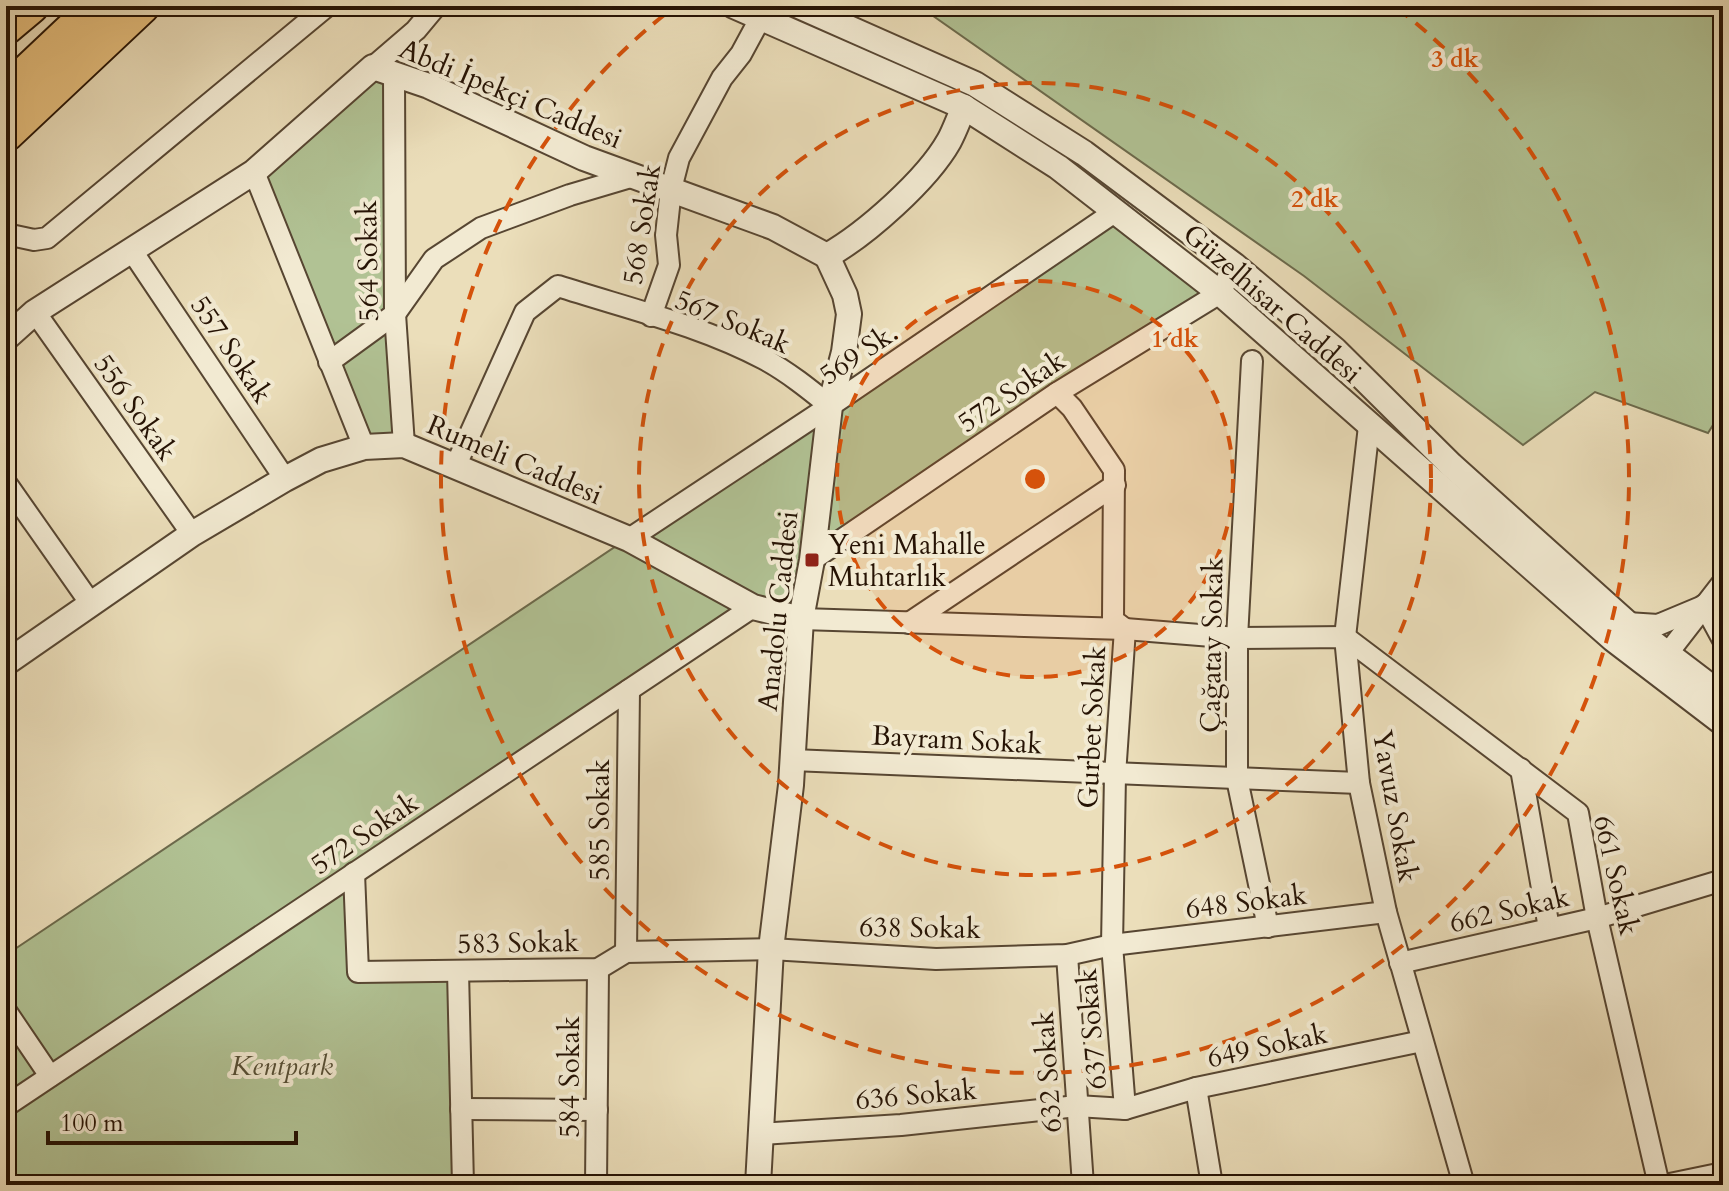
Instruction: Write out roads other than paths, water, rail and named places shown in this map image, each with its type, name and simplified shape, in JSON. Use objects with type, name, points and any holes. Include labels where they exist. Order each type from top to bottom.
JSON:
[{"type":"highway","points":[[6,27],[31,6]]},
{"type":"highway","points":[[6,64],[71,6]]},
{"type":"highway","points":[[6,92],[97,6]]},
{"type":"highway","points":[[6,134],[142,6]]},
{"type":"street","points":[[383,71],[436,6]]},
{"type":"street","name":"Güzelhisar Caddesi","points":[[734,6],[964,107],[1014,137],[1116,211],[1220,293],[1613,639],[1723,723]]},
{"type":"street","name":"Güzelhisar Caddesi","points":[[799,6],[975,84],[1084,153],[1234,265],[1335,350],[1451,465],[1627,623],[1723,696]]},
{"type":"street","points":[[6,234],[34,240],[47,238],[313,10]]},
{"type":"street","name":"568 Sokak","points":[[651,316],[669,265],[666,235],[671,189],[679,158],[722,78],[741,54],[761,17]]},
{"type":"street","name":"Abdi İpekçi Caddesi","points":[[6,338],[35,312],[254,172],[383,71],[429,86],[584,158],[773,227],[827,256]]},
{"type":"street","name":"564 Sokak","points":[[383,71],[404,445]]},
{"type":"street","points":[[827,256],[853,241],[929,169],[948,142],[964,107]]},
{"type":"street","points":[[254,172],[364,447]]},
{"type":"street","points":[[329,362],[395,314],[434,259],[481,228],[570,195],[634,176]]},
{"type":"street","name":"569 Sk.","points":[[629,539],[1116,211]]},
{"type":"street","name":"557 Sokak","points":[[132,251],[285,479]]},
{"type":"street","name":"Anadolu Caddesi","points":[[758,1185],[771,949],[792,760],[801,619],[812,560],[830,406],[844,352],[849,314],[845,295],[827,256]]},
{"type":"street","points":[[1220,293],[1234,265]]},
{"type":"street","name":"567 Sokak","points":[[456,465],[525,312],[558,286],[703,333],[763,359],[830,406]]},
{"type":"street","name":"572 Sokak","points":[[812,560],[1057,393],[1220,293]]},
{"type":"street","name":"556 Sokak","points":[[35,312],[192,534]]},
{"type":"street","name":"Çağatay Sokak","points":[[1252,361],[1237,638],[1237,779],[1268,927]]},
{"type":"street","name":"Gurbet Sokak","points":[[1057,393],[1072,408],[1114,470],[1113,620],[1125,629],[1115,775],[1112,945]]},
{"type":"street","name":"Yavuz Sokak","points":[[1369,426],[1345,637],[1359,783],[1386,912],[1464,1185]]},
{"type":"street","name":"Rumeli Caddesi","points":[[9,654],[91,604],[192,534],[285,479],[321,460],[364,447],[404,445],[629,539],[753,607],[801,619]]},
{"type":"street","points":[[6,483],[91,604]]},
{"type":"street","points":[[909,623],[1115,485]]},
{"type":"street","points":[[1668,653],[1723,582]]},
{"type":"street","points":[[1627,623],[1658,625],[1704,605]]},
{"type":"street","points":[[1704,605],[1723,640]]},
{"type":"street","name":"572 Sokak","points":[[6,1106],[753,607]]},
{"type":"street","points":[[801,619],[1125,629],[1237,638],[1345,637]]},
{"type":"street","name":"661 Sokak","points":[[1345,637],[1578,813],[1597,918],[1662,1185]]},
{"type":"street","name":"585 Sokak","points":[[626,952],[629,690]]},
{"type":"street","name":"Bayram Sokak","points":[[792,760],[1359,783]]},
{"type":"street","points":[[1521,769],[1549,928]]},
{"type":"street","name":"583 Sokak","points":[[354,873],[358,972],[598,969],[626,952]]},
{"type":"street","name":"662 Sokak","points":[[1400,963],[1597,918],[1723,880]]},
{"type":"street","name":"648 Sokak","points":[[1067,955],[1112,945],[1386,912]]},
{"type":"street","name":"637 Sokak","points":[[1112,945],[1125,1109]]},
{"type":"street","points":[[626,952],[771,949]]},
{"type":"street","name":"638 Sokak","points":[[771,949],[936,959],[1067,955]]},
{"type":"street","name":"632 Sokak","points":[[1067,955],[1083,1185]]},
{"type":"street","name":"584 Sokak","points":[[596,1185],[598,969]]},
{"type":"street","points":[[458,971],[463,1185]]},
{"type":"street","points":[[6,1011],[50,1076]]},
{"type":"street","name":"649 Sokak","points":[[1125,1109],[1196,1088],[1422,1041]]},
{"type":"street","points":[[1196,1088],[1212,1185]]},
{"type":"street","name":"636 Sokak","points":[[760,1134],[901,1125],[1077,1106],[1125,1109]]},
{"type":"street","points":[[461,1109],[597,1110]]},
{"type":"street","points":[[1662,1185],[1723,1173]]},
{"type":"place","name":"Yeni Mahalle Muhtarlık","points":[[812,560]]},
{"type":"park label","name":"Kentpark","points":[[282,1065]]}]
